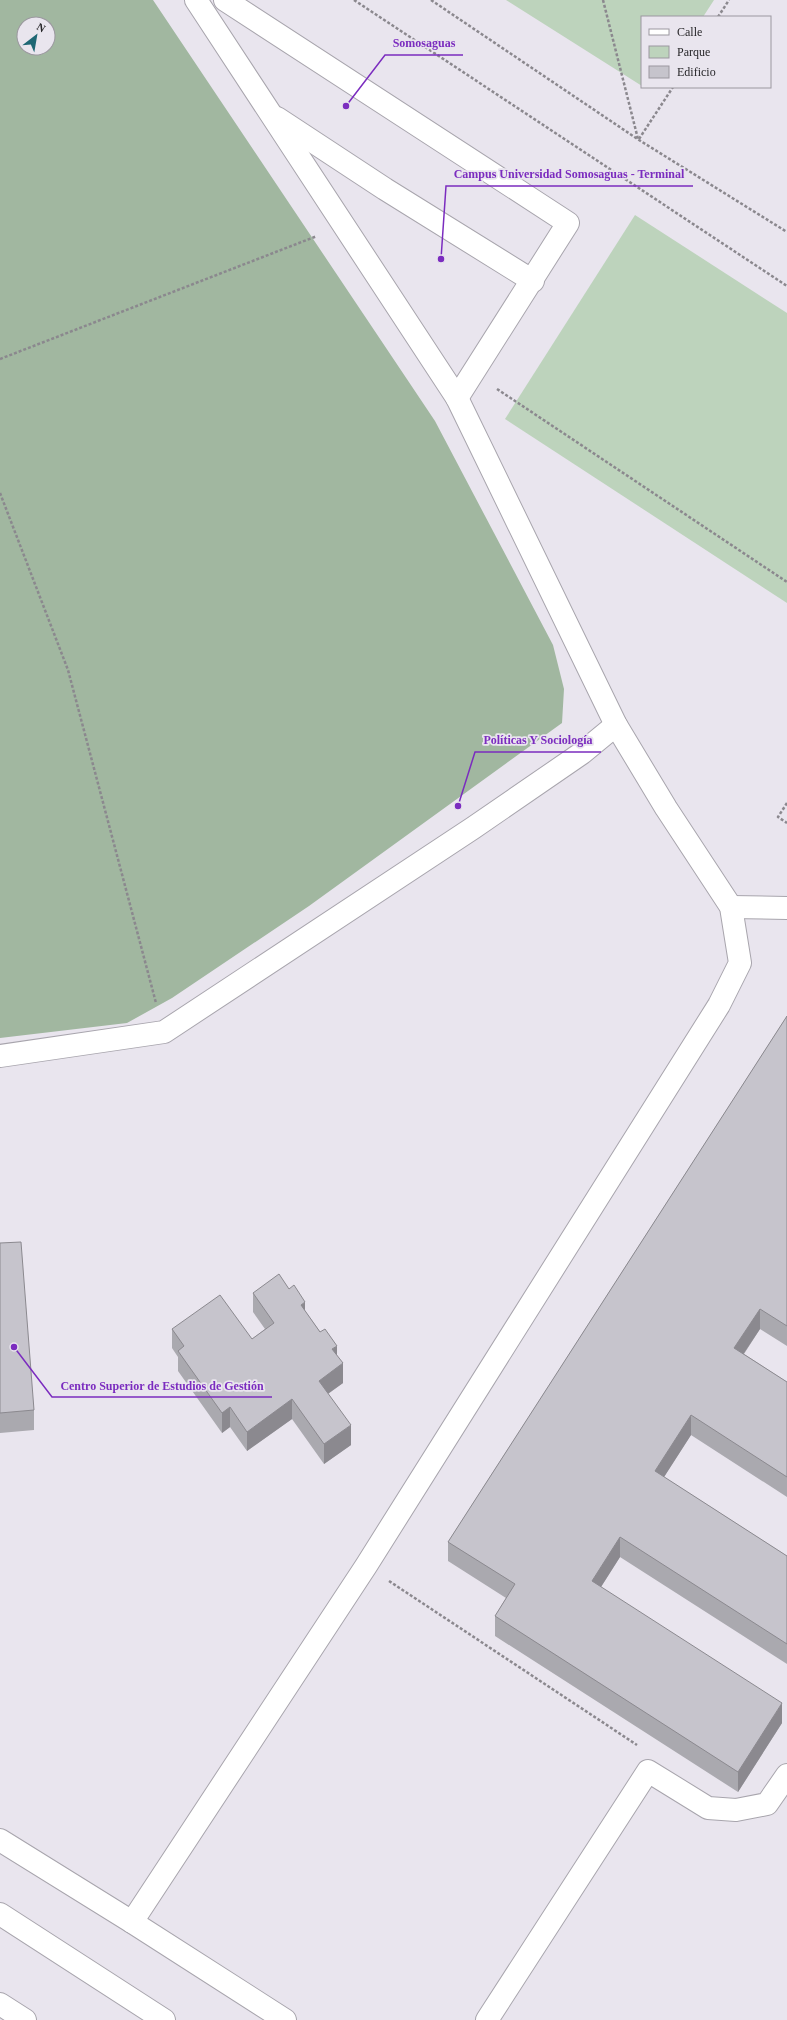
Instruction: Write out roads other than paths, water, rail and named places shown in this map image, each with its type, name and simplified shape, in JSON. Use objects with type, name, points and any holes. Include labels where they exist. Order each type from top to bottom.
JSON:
[{"type":"lane","points":[[132,1922],[366,1566],[718,1005],[740,962],[731,907],[666,808],[616,725],[457,398],[196,0]]},
{"type":"lane","points":[[225,0],[568,223],[533,281],[457,398]]},
{"type":"lane","points":[[271,114],[385,189],[533,281]]},
{"type":"lane","points":[[0,1056],[164,1032],[474,828],[582,753],[616,725]]},
{"type":"lane","points":[[731,907],[787,908]]},
{"type":"lane","points":[[487,2020],[648,1771],[708,1808],[736,1810],[767,1804],[787,1774]]},
{"type":"lane","points":[[0,1840],[285,2020]]},
{"type":"lane","points":[[0,1914],[164,2020]]},
{"type":"lane","points":[[0,2004],[25,2020]]},
{"type":"place","name":"Somosaguas","points":[[346,106]]},
{"type":"place","name":"Campus Universidad Somosaguas - Terminal","points":[[441,259]]},
{"type":"place","name":"Políticas Y Sociología","points":[[458,806]]},
{"type":"place","name":"Centro Superior de Estudios de Gestión","points":[[14,1347]]}]
